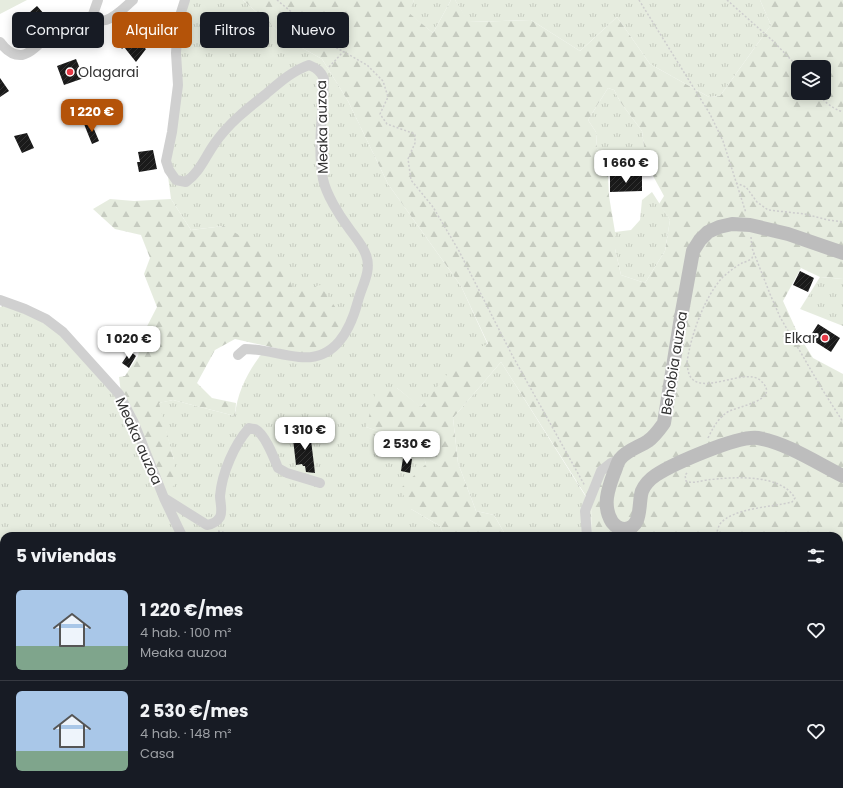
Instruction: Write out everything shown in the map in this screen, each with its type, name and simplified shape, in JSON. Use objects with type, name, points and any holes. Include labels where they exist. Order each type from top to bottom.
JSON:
[{"type":"street","points":[[93,12],[98,0]]},
{"type":"street","points":[[104,20],[116,15],[134,0]]},
{"type":"street","name":"Meaka auzoa","points":[[185,0],[178,22],[176,53],[178,85],[172,132],[166,161],[169,170],[176,180],[186,182],[194,176],[215,143],[238,116],[299,68],[309,65],[316,68],[324,79],[321,123],[323,180],[327,191],[341,217],[362,246],[366,256],[368,269],[353,319],[348,330],[334,348],[326,353],[312,358],[298,357],[256,349],[245,349],[238,355]]},
{"type":"street","points":[[0,42],[5,50],[15,55],[23,55],[34,48]]},
{"type":"street","name":"Behobia auzoa","points":[[620,459],[656,434],[664,423],[693,251],[700,240],[708,232],[719,227],[732,224],[750,225],[788,234],[843,253]]},
{"type":"street","name":"Meaka auzoa","points":[[0,300],[26,309],[46,320],[63,332],[119,394],[134,423],[164,498],[180,532]]},
{"type":"street","points":[[207,525],[214,523],[220,516],[220,495],[229,462],[243,435],[249,428],[256,430],[262,436],[272,452],[278,468],[287,473],[320,483]]},
{"type":"street","points":[[620,459],[608,486],[607,495],[607,509],[617,530],[631,527],[636,521],[642,492],[647,483],[656,475],[701,454],[741,439],[756,438],[777,443],[843,476]]},
{"type":"street","points":[[587,532],[585,511],[601,471],[611,463],[620,459]]},
{"type":"street","name":"Meaka auzoa","points":[[164,498],[207,525]]},
{"type":"path","points":[[278,0],[330,44],[366,65],[383,81],[388,97],[380,114],[387,124],[415,134],[414,143],[408,160],[411,180],[433,207],[459,251],[511,353],[591,497]]},
{"type":"path","points":[[639,0],[710,114],[723,141],[750,225],[754,252],[780,317],[843,422]]},
{"type":"path","points":[[727,0],[773,41],[791,60]]},
{"type":"path","points":[[321,73],[327,69],[343,52]]},
{"type":"path","points":[[823,100],[833,108],[843,112]]},
{"type":"path","points":[[736,183],[746,187],[757,202],[768,210],[806,214],[843,222]]},
{"type":"path","points":[[701,454],[716,422],[727,412],[759,401],[765,397],[766,391],[764,385],[759,379],[752,377],[706,384],[699,383],[691,378],[687,363],[700,317],[713,291],[718,283],[729,272],[753,257],[754,252]]},
{"type":"path","points":[[690,470],[685,475],[686,480],[690,483],[707,480],[750,478],[770,481],[780,485],[791,492],[795,498],[792,502],[742,511],[720,524],[717,532]]},
{"type":"path","points":[[207,525],[218,532]]},
{"type":"green space","points":[[0,0],[27,0],[0,14]]},
{"type":"green space","points":[[185,0],[243,0],[256,12],[200,12],[200,48],[269,48],[269,23],[277,30],[277,48],[302,48],[322,59],[348,101],[388,184],[461,286],[488,345],[420,407],[397,388],[366,427],[420,445],[426,464],[411,509],[440,526],[442,532],[0,532],[0,307],[2,306],[25,311],[62,335],[174,460],[158,403],[173,400],[235,416],[238,399],[244,382],[258,359],[263,352],[277,356],[294,293],[224,226],[191,230],[171,199],[166,161],[178,85],[178,48],[192,48],[192,12],[181,12]]},
{"type":"green space","points":[[243,0],[414,0],[409,13],[433,33],[451,0],[455,0],[469,22],[531,20],[580,51],[617,17],[650,64],[709,97],[720,96],[771,25],[760,0],[843,0],[843,279],[820,277],[801,268],[783,301],[798,334],[813,358],[843,374],[843,532],[592,532],[591,504],[501,362],[453,418],[458,463],[476,511],[494,515],[504,532],[442,532],[440,526],[411,509],[400,489],[426,464],[420,445],[366,427],[377,387],[397,388],[421,407],[458,361],[472,350],[488,344],[461,286],[388,184],[348,101],[322,59],[302,48],[349,48],[349,12],[277,12],[277,30],[269,23],[269,12],[256,12]],"holes":[[[608,88],[614,90],[621,103],[642,131],[646,163],[664,196],[659,204],[670,220],[665,251],[645,283],[621,275],[615,249],[615,232],[609,196],[607,158],[597,149],[596,132],[588,120]]]},
{"type":"green space","points":[[414,0],[451,0],[433,33],[408,13]]},
{"type":"green space","points":[[455,0],[760,0],[771,25],[720,96],[709,97],[650,64],[617,17],[580,51],[531,20],[468,22]]},
{"type":"green space","points":[[608,88],[614,90],[621,103],[642,131],[646,163],[638,159],[607,158],[597,149],[596,132],[588,120]]},
{"type":"green space","points":[[652,192],[670,220],[665,251],[645,283],[621,275],[615,249],[615,232],[631,230],[640,220],[642,200]]},
{"type":"green space","points":[[110,199],[134,201],[171,199],[191,230],[224,226],[284,262],[294,293],[320,285],[347,324],[322,352],[307,355],[235,339],[215,350],[197,383],[212,398],[236,403],[235,416],[173,400],[159,403],[174,460],[176,483],[167,493],[121,393],[119,377],[125,376],[138,356],[142,336],[157,307],[144,274],[150,258],[141,235],[115,229],[93,209]]},
{"type":"green space","points":[[820,277],[843,279],[843,326],[800,309]]},
{"type":"green space","points":[[501,362],[591,505],[592,532],[504,532],[494,515],[476,511],[458,463],[453,418]]},
{"type":"building","points":[[37,6],[42,12],[30,12]]},
{"type":"building","points":[[125,48],[146,49],[136,62]]},
{"type":"building","name":"Olagarai","points":[[76,59],[84,78],[64,85],[57,66]]},
{"type":"building","points":[[0,78],[9,91],[0,97]]},
{"type":"building","points":[[91,122],[99,141],[92,144],[84,124]]},
{"type":"building","points":[[27,133],[34,148],[22,153],[14,136]]},
{"type":"building","points":[[153,150],[157,169],[139,172],[137,162],[140,162],[138,152]]},
{"type":"building","points":[[642,175],[642,191],[610,192],[610,176]]},
{"type":"building","points":[[800,271],[814,278],[808,292],[793,285]]},
{"type":"building","name":"Elkar","points":[[818,324],[840,338],[831,352],[809,338]]},
{"type":"building","points":[[130,351],[136,356],[129,368],[122,363]]},
{"type":"building","points":[[306,429],[315,430],[317,438],[311,440],[315,473],[306,472],[305,466],[302,464],[296,465],[293,439],[306,436]]},
{"type":"building","points":[[403,458],[412,459],[410,473],[401,471]]},
{"type":"place","name":"Olagarai","points":[[70,72]]},
{"type":"place","name":"Elkar","points":[[825,338]]}]
